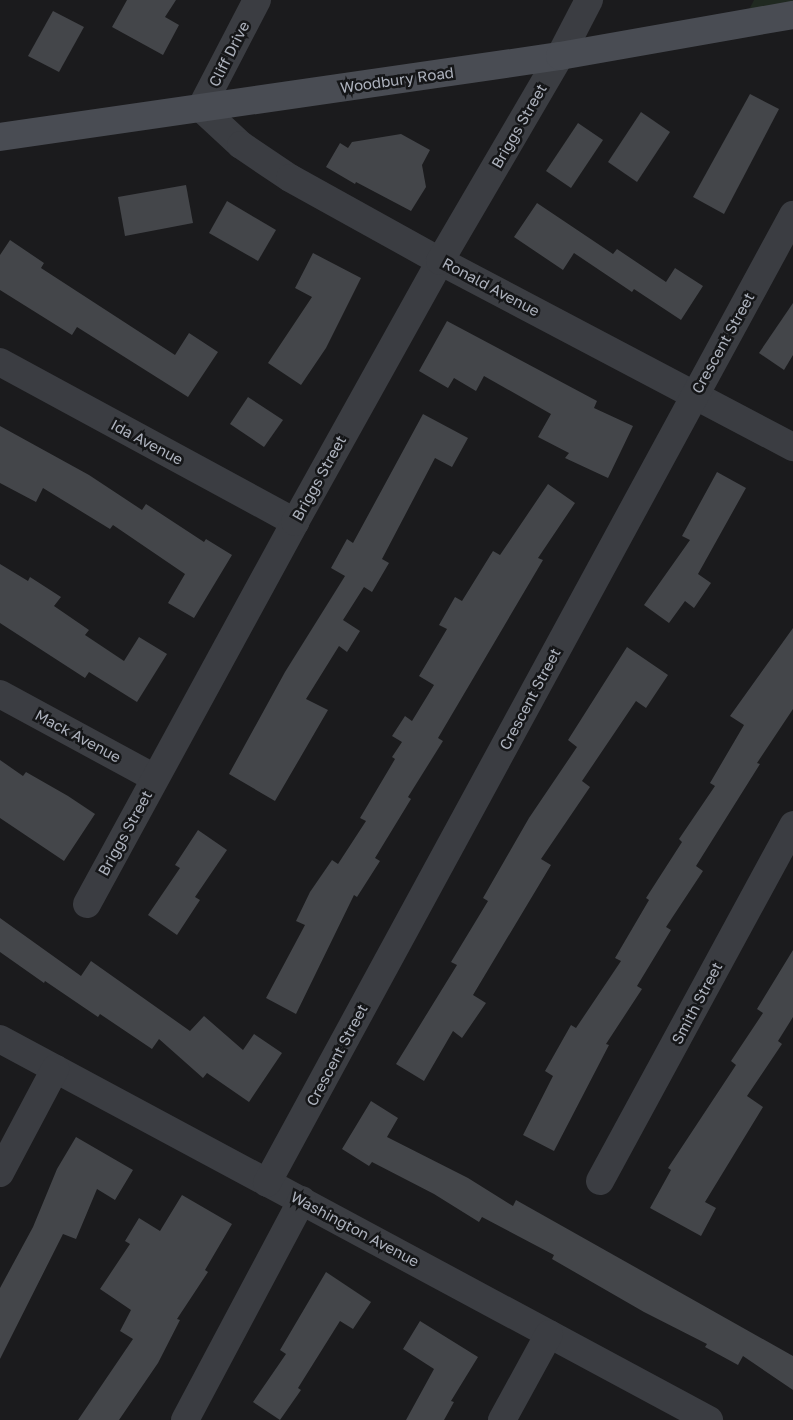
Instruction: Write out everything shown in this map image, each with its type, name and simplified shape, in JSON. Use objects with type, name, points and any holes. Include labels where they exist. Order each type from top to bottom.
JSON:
[{"type":"main road","name":"Woodbury Road","points":[[0,137],[560,56],[793,15]]},
{"type":"street","name":"Cliff Drive","points":[[201,108],[256,0]]},
{"type":"street","name":"Briggs Street","points":[[87,904],[294,522],[440,261],[560,56],[589,0]]},
{"type":"street","name":"Ronald Avenue","points":[[201,108],[241,145],[290,178],[440,261],[793,447]]},
{"type":"street","name":"Crescent Street","points":[[267,1183],[793,215]]},
{"type":"street","name":"Ida Avenue","points":[[0,362],[294,522]]},
{"type":"street","name":"Mack Avenue","points":[[0,694],[155,778]]},
{"type":"street","name":"Smith Street","points":[[600,1181],[793,825]]},
{"type":"street","name":"Washington Avenue","points":[[0,1039],[709,1420]]},
{"type":"street","points":[[0,1172],[56,1069]]},
{"type":"street","points":[[185,1420],[302,1200]]},
{"type":"street","points":[[502,1420],[549,1334]]},
{"type":"shaded area","points":[[754,0],[793,0],[793,15],[742,23]]},
{"type":"building","points":[[127,0],[176,0],[165,17],[179,25],[163,55],[112,27]]},
{"type":"building","points":[[53,11],[84,27],[59,72],[28,56]]},
{"type":"building","points":[[750,94],[779,109],[724,214],[693,197]]},
{"type":"building","points":[[641,112],[670,132],[637,182],[608,162]]},
{"type":"building","points":[[578,123],[603,140],[571,188],[546,171]]},
{"type":"building","points":[[401,134],[430,150],[422,165],[426,187],[411,211],[356,182],[355,184],[326,167],[340,143],[348,148],[352,142]]},
{"type":"building","points":[[186,185],[193,223],[125,236],[118,197]]},
{"type":"building","points":[[227,201],[276,230],[258,261],[209,233]]},
{"type":"building","points":[[537,203],[613,254],[617,249],[666,282],[675,268],[703,286],[681,320],[634,289],[632,292],[574,253],[563,270],[514,237]]},
{"type":"building","points":[[10,240],[44,263],[41,268],[175,355],[189,333],[218,352],[188,397],[77,327],[72,335],[0,290],[0,255]]},
{"type":"building","points":[[313,253],[361,278],[326,348],[301,385],[268,363],[312,297],[295,288]]},
{"type":"building","points":[[793,303],[793,355],[784,370],[759,353]]},
{"type":"building","points":[[447,321],[597,401],[594,408],[633,426],[608,478],[565,458],[569,453],[538,437],[551,414],[484,376],[476,391],[454,378],[448,388],[419,371]]},
{"type":"building","points":[[248,397],[283,420],[264,447],[230,424]]},
{"type":"building","points":[[423,414],[468,438],[452,467],[435,458],[382,559],[389,563],[372,592],[364,587],[343,620],[360,631],[347,652],[339,646],[306,699],[328,710],[275,801],[229,774],[285,672],[345,576],[331,568],[347,539],[353,543]]},
{"type":"building","points":[[0,426],[89,475],[142,510],[146,504],[204,542],[206,539],[232,555],[194,618],[168,603],[185,574],[113,525],[110,529],[43,488],[36,502],[0,483]]},
{"type":"building","points":[[717,472],[746,488],[698,574],[711,583],[694,608],[685,601],[669,623],[644,605],[690,540],[682,536]]},
{"type":"building","points":[[548,484],[575,503],[538,558],[543,560],[438,738],[443,741],[408,797],[411,799],[375,858],[380,861],[357,897],[354,895],[296,1014],[266,998],[305,925],[296,921],[310,892],[332,860],[338,864],[366,821],[360,818],[395,759],[392,757],[402,742],[392,736],[405,716],[412,721],[434,685],[419,676],[447,629],[439,625],[455,597],[462,601],[493,551],[500,555]]},
{"type":"building","points":[[0,564],[28,581],[30,577],[61,597],[54,606],[89,630],[85,635],[124,661],[139,637],[167,654],[137,702],[89,672],[85,678],[0,623]]},
{"type":"building","points":[[793,628],[793,709],[757,763],[760,764],[696,866],[703,871],[666,927],[671,930],[637,986],[642,989],[606,1044],[609,1045],[554,1151],[523,1135],[553,1076],[545,1071],[571,1025],[576,1028],[621,961],[615,958],[649,900],[646,898],[682,842],[679,839],[715,786],[710,783],[744,725],[730,716]]},
{"type":"building","points":[[627,647],[668,675],[646,708],[636,701],[582,781],[590,787],[541,859],[551,865],[473,995],[486,1003],[462,1038],[453,1031],[424,1081],[396,1064],[457,965],[451,962],[488,901],[483,898],[529,818],[577,747],[568,740]]},
{"type":"building","points":[[0,760],[23,776],[26,772],[95,814],[64,861],[0,818]]},
{"type":"building","points":[[198,830],[227,850],[195,897],[200,900],[177,935],[148,915],[180,868],[175,865]]},
{"type":"building","points":[[0,918],[81,976],[91,961],[190,1031],[204,1016],[243,1050],[254,1034],[282,1053],[249,1102],[207,1073],[203,1078],[159,1039],[152,1049],[100,1014],[98,1017],[45,981],[44,983],[0,952]]},
{"type":"building","points":[[793,950],[793,1017],[778,1041],[782,1044],[747,1096],[763,1107],[705,1202],[716,1208],[701,1236],[650,1208],[671,1170],[668,1168],[736,1065],[731,1061],[763,1013],[757,1009]]},
{"type":"building","points":[[371,1101],[398,1118],[387,1137],[468,1178],[513,1206],[516,1200],[793,1356],[793,1390],[743,1356],[738,1365],[705,1347],[707,1344],[644,1312],[552,1259],[554,1255],[482,1217],[479,1222],[434,1194],[372,1162],[369,1166],[342,1149]]},
{"type":"building","points":[[76,1137],[133,1170],[115,1200],[97,1189],[76,1239],[63,1234],[0,1359],[0,1288],[33,1227],[57,1169]]},
{"type":"building","points":[[182,1195],[232,1224],[205,1270],[208,1272],[177,1319],[180,1320],[158,1363],[119,1420],[78,1420],[133,1339],[120,1331],[131,1310],[100,1289],[130,1244],[125,1241],[139,1218],[160,1231]]},
{"type":"building","points":[[326,1272],[371,1302],[353,1329],[340,1321],[298,1388],[301,1390],[280,1420],[253,1402],[286,1354],[280,1350]]},
{"type":"building","points":[[420,1321],[478,1357],[451,1401],[454,1402],[444,1420],[406,1420],[434,1369],[403,1349]]}]
